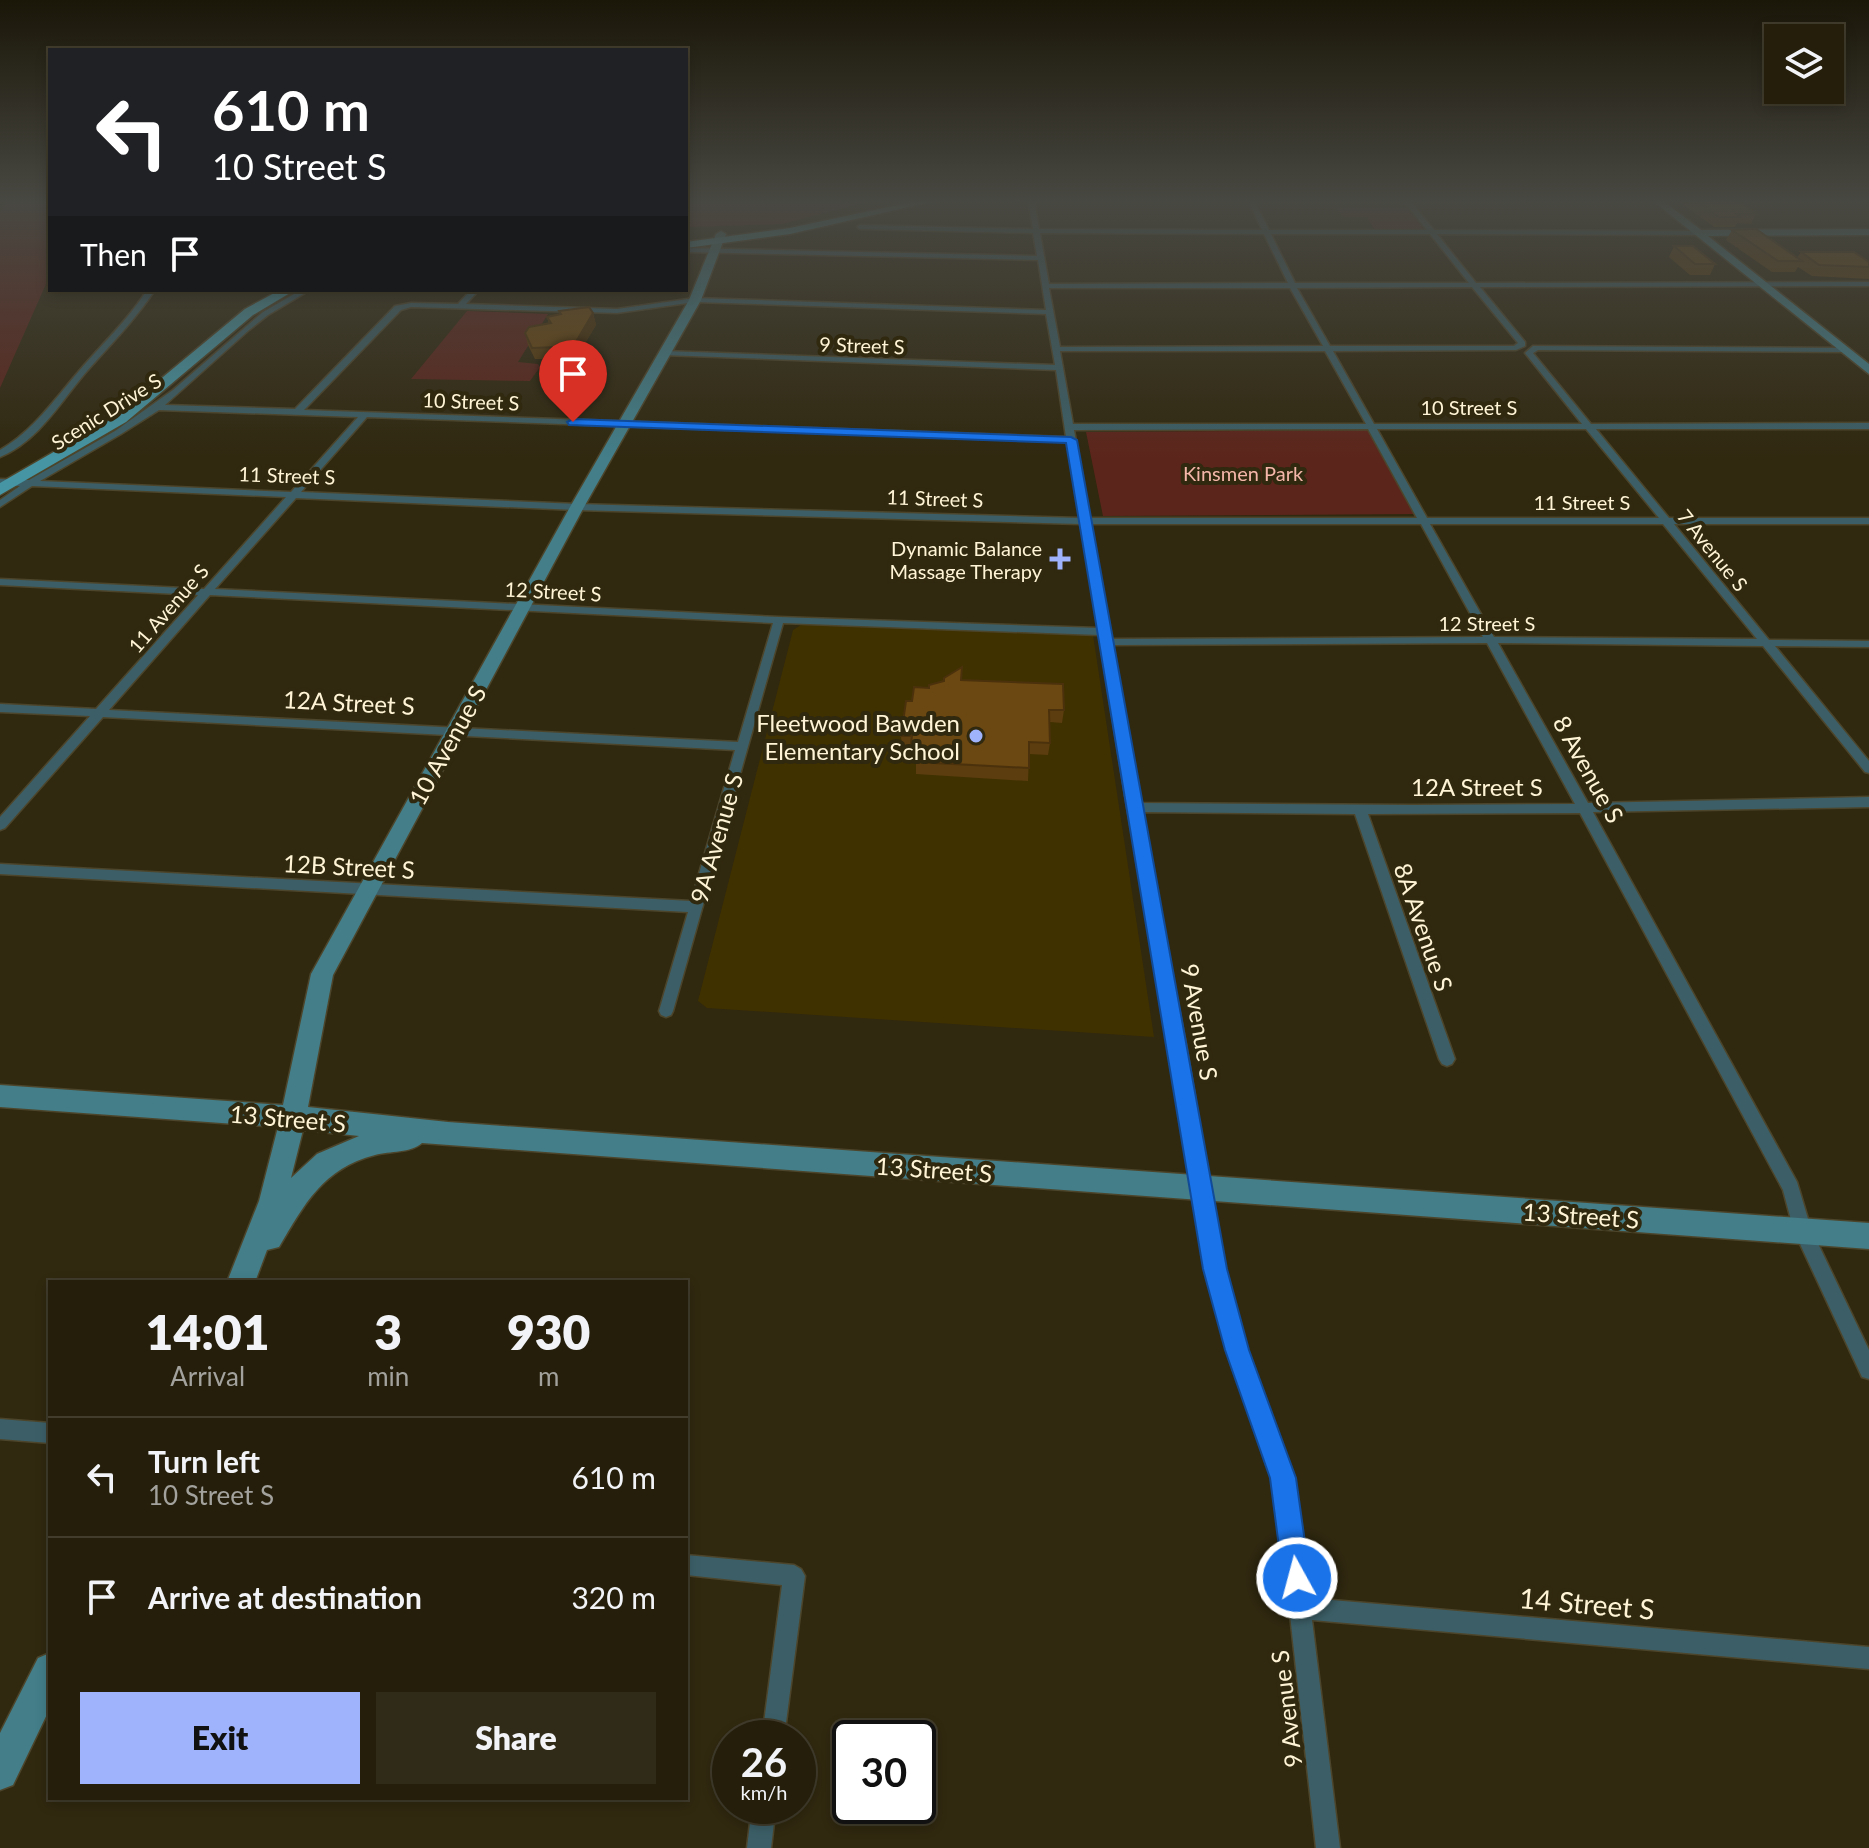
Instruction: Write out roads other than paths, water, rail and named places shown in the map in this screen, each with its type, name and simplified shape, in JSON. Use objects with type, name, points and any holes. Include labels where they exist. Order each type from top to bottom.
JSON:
[{"type":"main road","name":"Scenic Drive S","points":[[2,483],[107,412],[228,314],[266,292]]},
{"type":"main road","name":"Scenic Drive S","points":[[2,483],[121,419],[249,312],[285,292]]},
{"type":"street","name":"10 Avenue S","points":[[244,1277],[272,1201],[293,1117],[322,974],[701,286]]},
{"type":"street","name":"9 Avenue S","points":[[1046,286],[1133,807],[1215,1269],[1227,1317],[1283,1478],[1328,1848]]},
{"type":"street","name":"8 Avenue S","points":[[1293,286],[1791,1188],[1803,1231],[1869,1370]]},
{"type":"street","name":"7 Avenue S","points":[[1478,286],[1525,348],[1869,769]]},
{"type":"street","points":[[1772,286],[1869,370]]},
{"type":"street","points":[[1773,286],[1867,352]]},
{"type":"street","points":[[0,454],[21,441],[45,418],[129,322],[150,292]]},
{"type":"street","name":"Scenic Drive S","points":[[0,504],[27,484],[157,407],[256,321],[302,292]]},
{"type":"street","points":[[461,305],[473,292]]},
{"type":"street","points":[[297,412],[398,308],[416,304],[617,311],[695,300],[1050,312]]},
{"type":"street","points":[[1056,349],[1536,348],[1867,352]]},
{"type":"street","name":"9 Street S","points":[[664,353],[1059,368]]},
{"type":"street","name":"10 Street S","points":[[157,407],[1071,440]]},
{"type":"street","name":"11 Avenue S","points":[[0,825],[364,415]]},
{"type":"street","name":"10 Street S","points":[[1069,427],[1869,426]]},
{"type":"street","name":"11 Street S","points":[[2,483],[577,507],[1085,521],[1869,521]]},
{"type":"street","name":"12 Street S","points":[[0,582],[1105,637],[1869,644]]},
{"type":"street","name":"9A Avenue S","points":[[666,1011],[779,620]]},
{"type":"street","name":"12A Street S","points":[[0,708],[743,746]]},
{"type":"street","name":"12A Street S","points":[[1133,807],[1583,808],[1781,801],[1869,802]]},
{"type":"street","name":"8A Avenue S","points":[[1360,809],[1447,1059]]},
{"type":"street","name":"12B Street S","points":[[0,869],[696,907]]},
{"type":"street","name":"13 Street S","points":[[0,1096],[293,1117],[448,1134],[1869,1236]]},
{"type":"street","points":[[244,1277],[314,1171],[338,1155],[394,1139],[448,1134]]},
{"type":"street","points":[[0,1429],[48,1433]]},
{"type":"street","points":[[688,1565],[794,1576],[775,1720]]},
{"type":"street","name":"14 Street S","points":[[1300,1608],[1869,1658]]},
{"type":"street","points":[[0,1772],[48,1674]]},
{"type":"street","points":[[759,1848],[762,1824]]},
{"type":"place","name":"Dynamic Balance Massage Therapy","points":[[1060,559]]},
{"type":"place","name":"Fleetwood Bawden Elementary School","points":[[976,736]]},
{"type":"park label","name":"Kinsmen Park","points":[[1243,473]]}]
